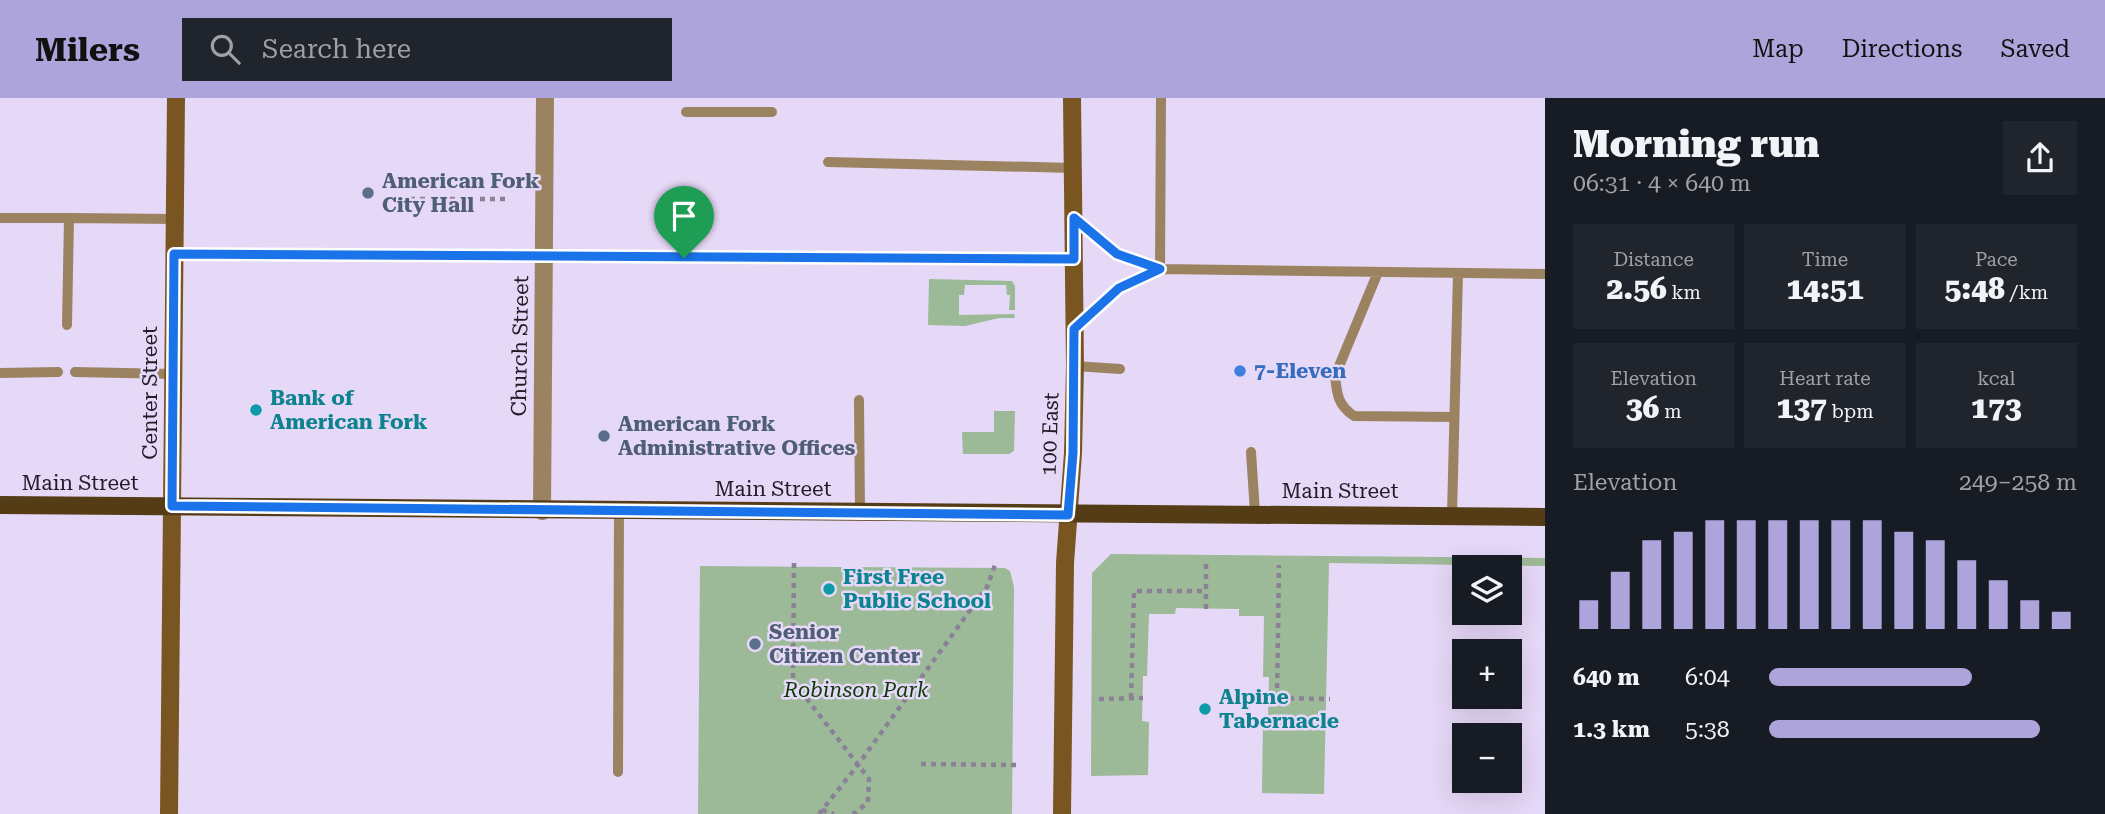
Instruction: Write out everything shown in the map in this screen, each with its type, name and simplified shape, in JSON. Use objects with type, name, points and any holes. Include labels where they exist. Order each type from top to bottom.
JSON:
[{"type":"main road","name":"Main Street","points":[[0,505],[1545,517]]},
{"type":"street","name":"Center Street","points":[[169,814],[176,98]]},
{"type":"street","name":"Church Street","points":[[542,511],[545,98]]},
{"type":"street","name":"100 East","points":[[1062,814],[1065,563],[1073,453],[1075,366],[1072,98]]},
{"type":"lane","points":[[1160,269],[1161,98]]},
{"type":"lane","points":[[686,112],[772,112]]},
{"type":"lane","points":[[828,162],[1073,168]]},
{"type":"lane","points":[[0,218],[174,219]]},
{"type":"lane","points":[[67,325],[69,218]]},
{"type":"lane","points":[[1074,218],[1117,254],[1160,269],[1545,274]]},
{"type":"lane","points":[[174,254],[1074,259]]},
{"type":"lane","points":[[1074,329],[1119,288],[1160,269]]},
{"type":"lane","points":[[1378,272],[1335,376],[1336,394],[1341,408],[1354,416],[1454,417]]},
{"type":"lane","points":[[1451,515],[1458,273]]},
{"type":"lane","points":[[1075,366],[1121,369]]},
{"type":"lane","points":[[0,373],[58,372]]},
{"type":"lane","points":[[75,372],[173,374]]},
{"type":"lane","points":[[859,400],[860,513]]},
{"type":"lane","points":[[1251,452],[1255,513]]},
{"type":"lane","points":[[618,772],[619,511]]},
{"type":"path","points":[[400,200],[508,200]]},
{"type":"path","points":[[794,563],[793,681],[869,779],[868,802],[855,813],[847,814]]},
{"type":"path","points":[[1206,564],[1206,609]]},
{"type":"path","points":[[834,814],[821,812],[987,587],[995,565]]},
{"type":"path","points":[[1278,698],[1279,565]]},
{"type":"path","points":[[1131,698],[1134,591],[1206,591]]},
{"type":"path","points":[[1099,699],[1143,698]]},
{"type":"path","points":[[1269,698],[1330,699]]},
{"type":"path","points":[[921,764],[1016,765]]},
{"type":"green space","points":[[929,279],[1012,281],[1015,286],[1015,310],[1009,310],[1010,295],[1007,295],[1006,285],[965,285],[964,295],[959,295],[959,315],[1014,314],[1015,318],[999,318],[965,326],[928,325]]},
{"type":"green space","points":[[994,411],[1015,411],[1014,451],[1009,454],[963,454],[962,432],[994,432]]},
{"type":"green space","points":[[1111,554],[1452,557],[1452,565],[1329,563],[1324,794],[1262,793],[1263,720],[1268,720],[1269,677],[1263,677],[1264,616],[1239,616],[1239,609],[1176,608],[1175,614],[1149,614],[1142,721],[1149,722],[1148,775],[1091,776],[1092,573]]},
{"type":"green space","points":[[1522,558],[1545,558],[1545,566],[1522,566]]},
{"type":"green space","name":"Robinson Park","points":[[700,566],[1005,568],[1010,571],[1014,587],[1012,814],[698,814]]},
{"type":"place","name":"American Fork City Hall","points":[[368,193]]},
{"type":"place","name":"7-Eleven","points":[[1240,371]]},
{"type":"place","name":"Bank of American Fork","points":[[256,410]]},
{"type":"place","name":"American Fork Administrative Offices","points":[[604,436]]},
{"type":"place","name":"First Free Public School","points":[[829,589]]},
{"type":"place","name":"Senior Citizen Center","points":[[755,644]]},
{"type":"place","name":"Alpine Tabernacle","points":[[1205,709]]},
{"type":"route","points":[[1074,218],[1117,254],[1160,269],[1119,288],[1074,329],[1073,453],[1068,515],[172,506],[174,254],[684,258],[1074,259],[1074,218]]}]
